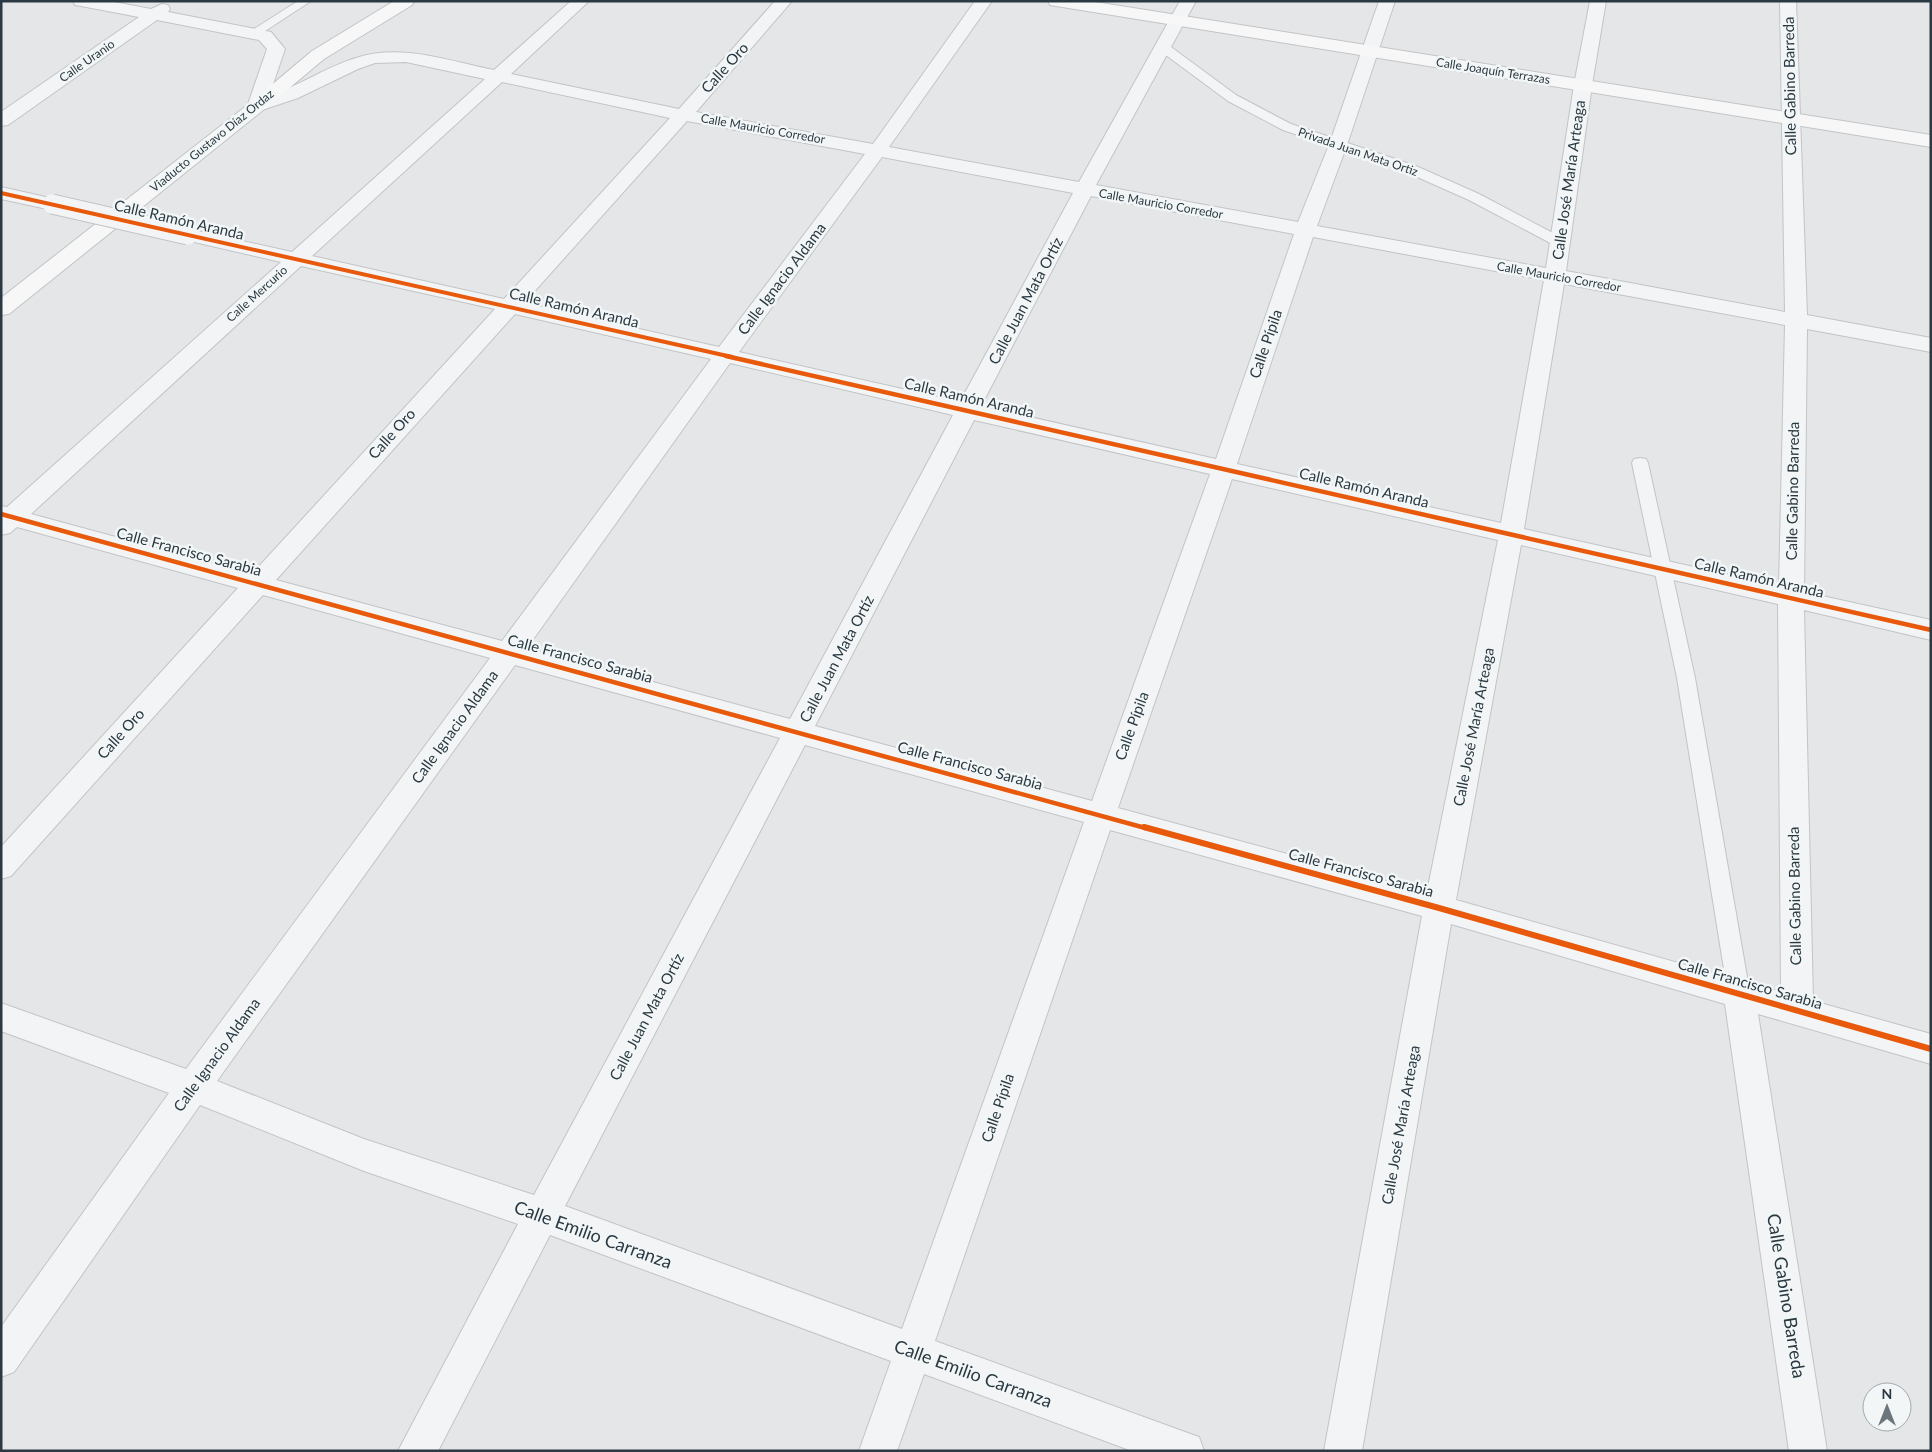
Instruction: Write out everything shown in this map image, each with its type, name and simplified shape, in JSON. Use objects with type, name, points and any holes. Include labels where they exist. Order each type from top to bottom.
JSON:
[{"type":"street","points":[[81,1],[265,36],[276,49],[256,107]]},
{"type":"street","name":"Calle Uranio","points":[[1,121],[173,1]]},
{"type":"street","name":"Viaducto Gustavo Díaz Ordaz","points":[[1,309],[256,107],[318,55],[406,1]]},
{"type":"street","name":"Calle Mercurio","points":[[5,519],[581,1]]},
{"type":"street","name":"Calle Oro","points":[[1,867],[784,1]]},
{"type":"street","name":"Calle Ignacio Aldama","points":[[1,1359],[193,1087],[725,355],[878,150],[984,1]]},
{"type":"street","name":"Calle Joaquín Terrazas","points":[[1056,1],[1183,11],[1369,51],[1931,140]]},
{"type":"street","name":"Calle Pípila","points":[[878,1451],[1100,815],[1224,469],[1305,230],[1338,145],[1387,1]]},
{"type":"street","name":"Calle José María Arteaga","points":[[1343,1451],[1439,908],[1510,534],[1555,276],[1583,85],[1598,1]]},
{"type":"street","name":"Calle Gabino Barreda","points":[[1788,1],[1796,320],[1791,598],[1797,1011]]},
{"type":"street","name":"Calle Juan Mata Ortíz","points":[[417,1451],[1084,190],[1183,11]]},
{"type":"street","name":"Calle Mauricio Corredor","points":[[256,107],[303,89],[353,63],[378,57],[406,57],[683,114],[1084,190],[1931,345]]},
{"type":"street","name":"Calle Ramón Aranda","points":[[1,193],[969,410],[1931,630]]},
{"type":"street","name":"Calle Francisco Sarabia","points":[[5,519],[258,583],[509,652],[1439,908],[1931,1049]]},
{"type":"street","name":"Calle Gabino Barreda","points":[[1739,994],[1808,1451]]},
{"type":"street","name":"Calle Emilio Carranza","points":[[1,1017],[193,1087],[364,1155],[542,1215],[1185,1451]]},
{"type":"lane","points":[[255,33],[306,1]]},
{"type":"lane","name":"Privada Juan Mata Ortiz","points":[[1163,48],[1232,98],[1287,127],[1411,169],[1474,197],[1560,243]]},
{"type":"lane","points":[[1640,463],[1686,678],[1739,994]]},
{"type":"cycle path","points":[[1,193],[508,306],[1931,630]]},
{"type":"cycle path","points":[[1,514],[1439,908],[1931,1049]]}]
